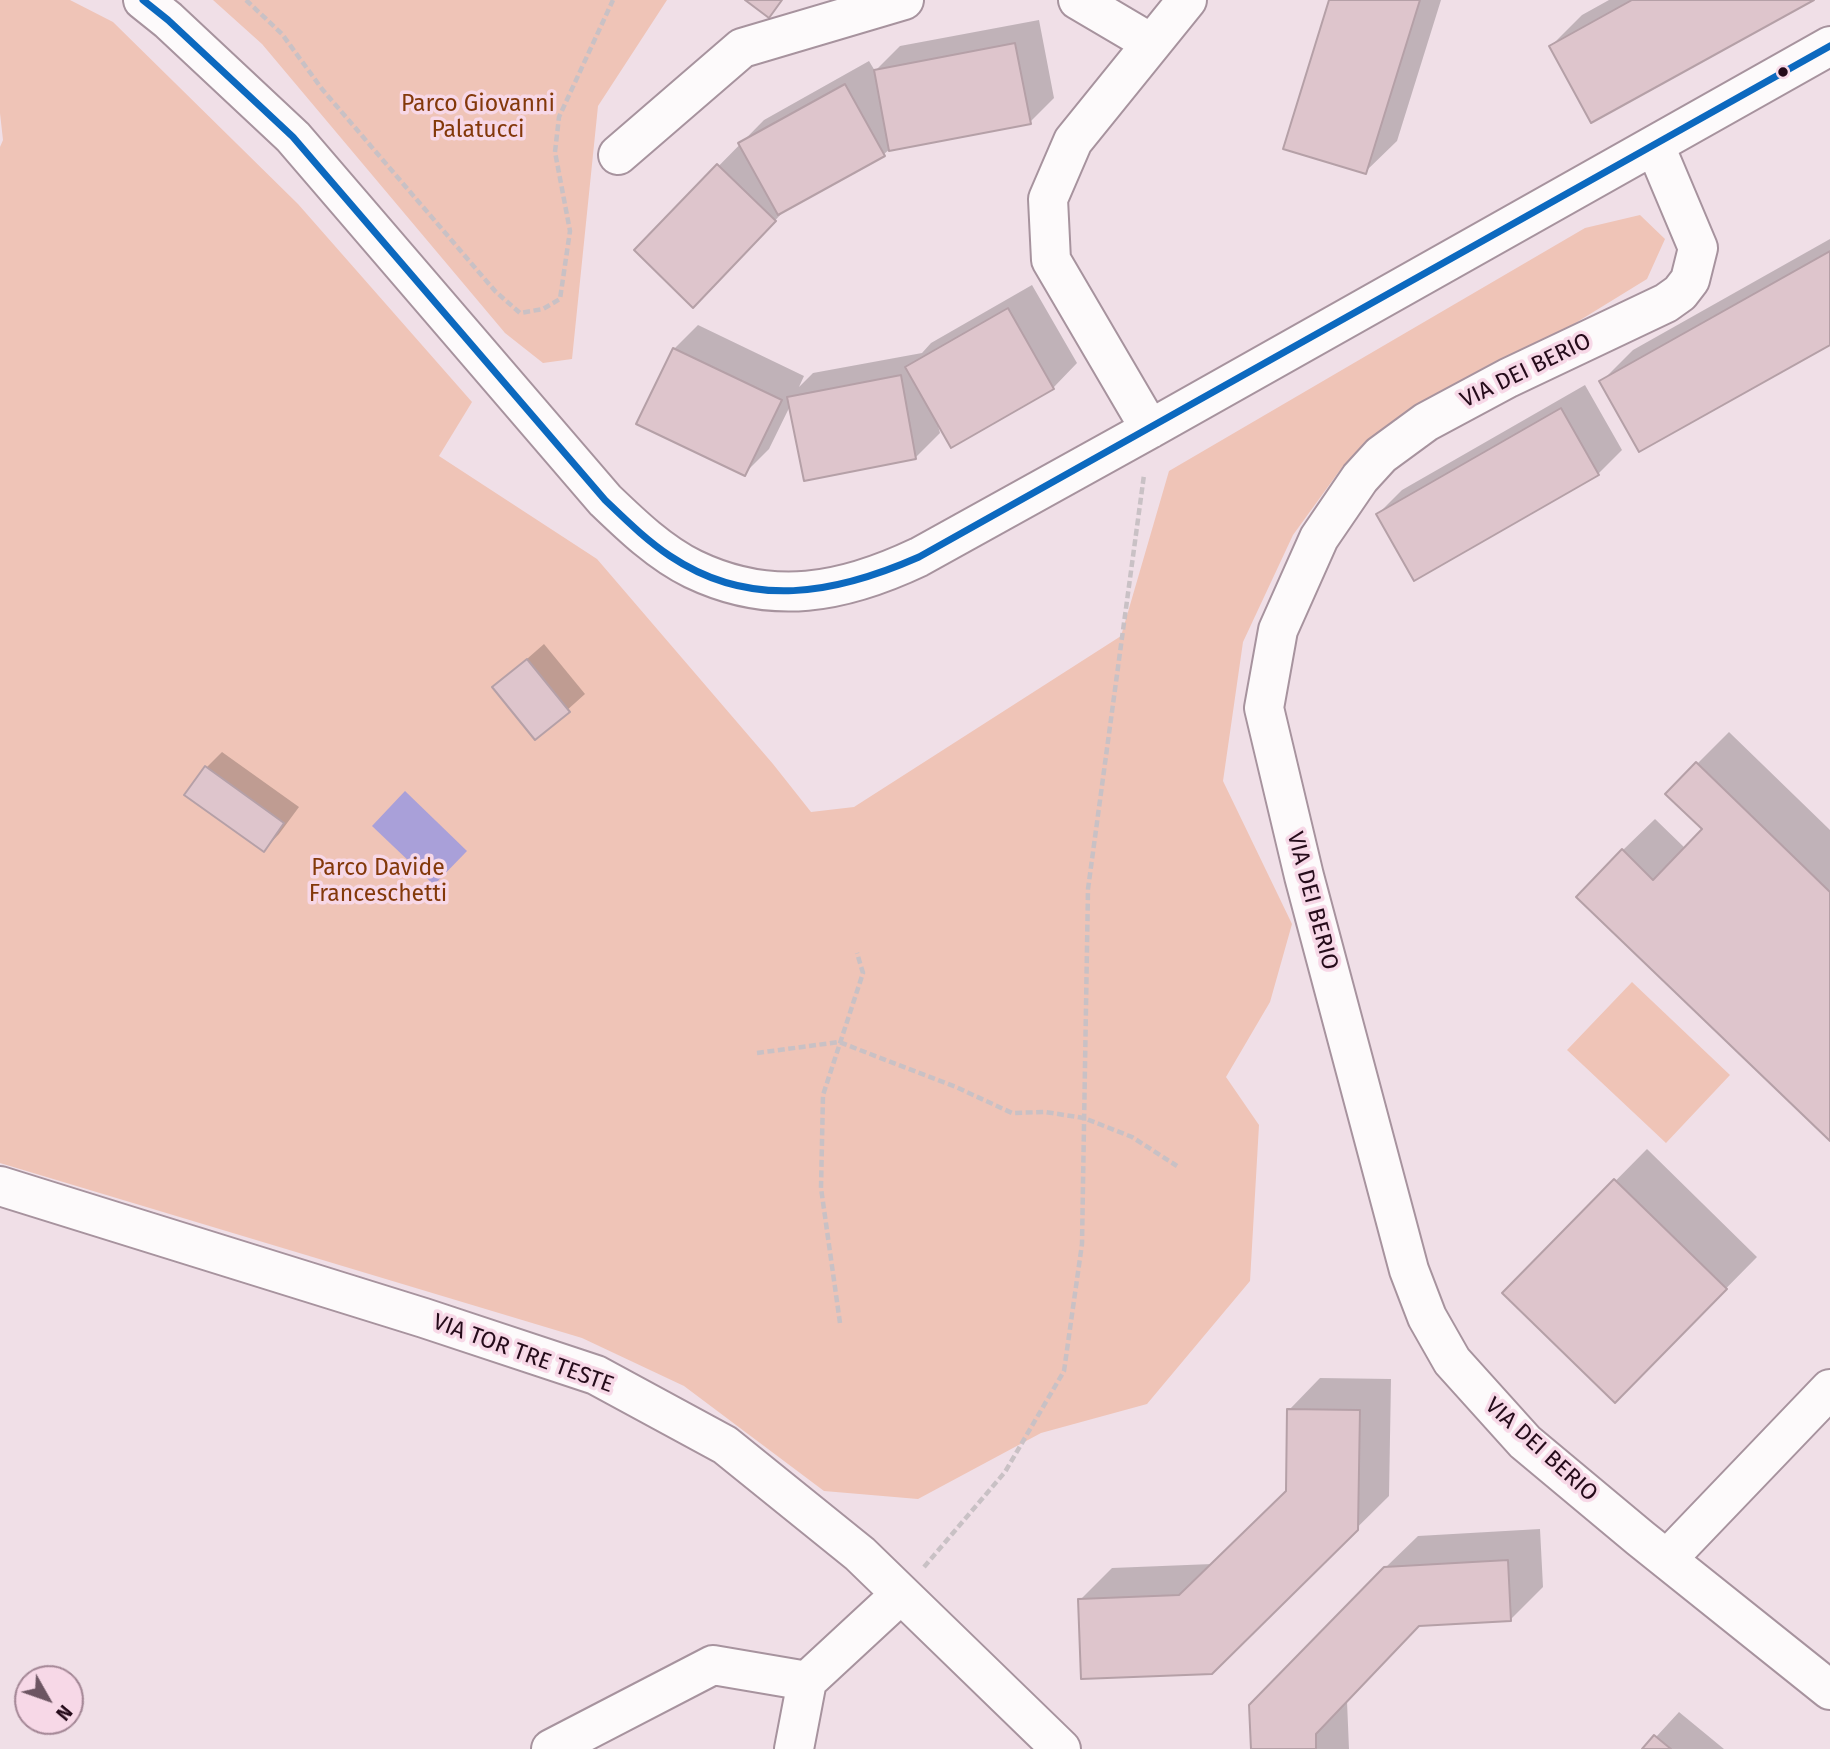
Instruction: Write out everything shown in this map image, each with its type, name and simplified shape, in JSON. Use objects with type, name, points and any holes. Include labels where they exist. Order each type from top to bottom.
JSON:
[{"type":"street","points":[[143,0],[293,137],[605,500],[632,526],[691,568],[730,584],[771,592],[843,586],[879,576],[919,557],[1830,46]]},
{"type":"street","points":[[618,156],[743,48],[904,0]]},
{"type":"street","points":[[1078,0],[1152,43]]},
{"type":"street","points":[[1150,429],[1051,260],[1048,199],[1073,141],[1187,0]]},
{"type":"street","name":"VIA DEI BERIO","points":[[1655,146],[1698,248],[1690,280],[1680,293],[1666,303],[1508,378],[1438,415],[1381,455],[1360,478],[1308,558],[1278,630],[1264,708],[1304,876],[1405,1258],[1427,1317],[1452,1361],[1525,1442],[1830,1690]]},
{"type":"street","name":"VIA TOR TRE TESTE","points":[[0,1186],[424,1318],[596,1375],[725,1444],[860,1554],[1061,1749]]},
{"type":"street","points":[[1668,1558],[1830,1389]]},
{"type":"street","points":[[794,1749],[807,1681],[901,1594]]},
{"type":"street","points":[[551,1749],[713,1665],[807,1681]]},
{"type":"path","points":[[246,0],[282,34],[322,89],[495,291],[520,313],[543,309],[560,299],[569,231],[555,152],[559,117],[613,0]]},
{"type":"path","points":[[901,1594],[1004,1472],[1065,1371],[1082,1244],[1088,889],[1150,429]]},
{"type":"path","points":[[840,1323],[821,1188],[823,1094],[863,973],[857,953]]},
{"type":"path","points":[[757,1053],[839,1042],[956,1087],[1012,1113],[1045,1112],[1084,1118],[1132,1137],[1177,1166]]},
{"type":"green space","name":"Parco Davide Franceschetti","points":[[0,0],[70,0],[113,22],[298,204],[472,402],[439,456],[597,559],[811,812],[854,807],[1121,636],[1169,471],[1585,228],[1640,215],[1665,239],[1647,279],[1343,466],[1293,535],[1243,642],[1223,781],[1292,924],[1270,1002],[1226,1077],[1259,1125],[1250,1281],[1147,1404],[1041,1433],[918,1499],[824,1491],[684,1386],[582,1338],[0,1163],[0,147],[3,140],[0,113]]},
{"type":"green space","name":"Parco Giovanni Palatucci","points":[[213,0],[667,0],[598,106],[572,359],[543,363],[505,333],[262,44]]},
{"type":"green space","points":[[1632,982],[1730,1075],[1666,1143],[1567,1050]]},
{"type":"shaded area","points":[[405,791],[467,851],[434,885],[372,826]]},
{"type":"building","points":[[745,0],[782,0],[769,18]]},
{"type":"building","points":[[1329,0],[1420,0],[1366,174],[1283,149]]},
{"type":"building","points":[[1632,0],[1814,0],[1591,123],[1549,46]]},
{"type":"building","points":[[1015,43],[1031,124],[889,151],[874,70]]},
{"type":"building","points":[[845,84],[885,156],[778,215],[738,143]]},
{"type":"building","points":[[717,164],[776,221],[693,308],[634,250]]},
{"type":"building","points":[[1830,251],[1830,345],[1639,452],[1599,381]]},
{"type":"building","points":[[1008,308],[1054,389],[951,448],[905,367]]},
{"type":"building","points":[[673,348],[782,400],[745,476],[636,424]]},
{"type":"building","points":[[901,375],[916,459],[804,481],[787,397]]},
{"type":"building","points":[[1561,408],[1599,475],[1414,581],[1376,514]]},
{"type":"building","points":[[527,659],[570,712],[535,740],[492,687]]},
{"type":"building","points":[[1696,762],[1830,892],[1830,1141],[1576,897],[1622,849],[1653,880],[1702,829],[1665,794]]},
{"type":"building","points":[[205,766],[284,823],[264,852],[184,795]]},
{"type":"building","points":[[1614,1179],[1727,1289],[1615,1403],[1502,1293]]},
{"type":"building","points":[[1287,1409],[1360,1410],[1358,1530],[1212,1674],[1081,1679],[1078,1599],[1179,1595],[1286,1491]]},
{"type":"building","points":[[1508,1560],[1511,1621],[1419,1626],[1316,1734],[1316,1749],[1251,1749],[1249,1705],[1384,1567]]},
{"type":"building","points":[[1654,1735],[1671,1749],[1642,1749]]},
{"type":"transit line","points":[[143,0],[293,137],[605,500],[644,537],[670,556],[701,573],[731,584],[762,590],[793,591],[856,580],[919,557],[1830,46]]}]
